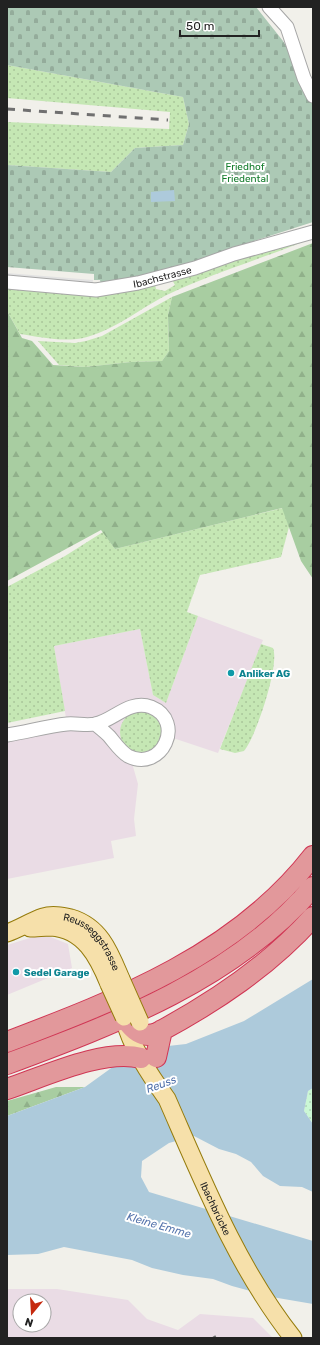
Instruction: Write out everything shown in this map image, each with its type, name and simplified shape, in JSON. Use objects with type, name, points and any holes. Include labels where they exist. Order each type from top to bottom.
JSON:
[{"type":"highway","points":[[7,1042],[143,986],[218,944],[264,909],[290,883],[313,856]]},
{"type":"highway","points":[[7,1064],[102,1026],[172,994],[209,974],[240,953],[278,923],[313,887]]},
{"type":"highway","points":[[86,1062],[124,1043],[140,1029],[237,984],[282,949],[313,917]]},
{"type":"highway","points":[[7,1089],[86,1062],[112,1056],[130,1056],[148,1061],[140,1029]]},
{"type":"main road","name":"Reusseggstrasse","points":[[13,931],[34,921],[52,915],[81,922],[100,936],[108,949],[115,982],[140,1029],[148,1061]]},
{"type":"main road","name":"Ibachbrücke","points":[[148,1061],[167,1099],[223,1224],[253,1278],[274,1312],[293,1338]]},
{"type":"street","points":[[269,7],[287,27],[304,78],[313,96]]},
{"type":"street","name":"Ibachstrasse","points":[[7,282],[96,290],[138,283],[195,268],[234,254],[313,232]]},
{"type":"street","points":[[7,735],[67,724],[95,724],[131,707],[147,706],[158,710],[163,715],[169,727],[169,733],[166,745],[159,753],[146,759],[137,759],[127,755],[95,724]]},
{"type":"shaded area","points":[[7,273],[93,280],[92,289],[7,282]]},
{"type":"shaded area","points":[[198,616],[263,640],[218,753],[173,738],[161,756],[149,765],[132,763],[138,784],[134,819],[136,836],[111,841],[114,858],[7,879],[7,735],[67,724],[54,646],[140,629],[153,695],[166,703]]},
{"type":"shaded area","points":[[43,934],[68,944],[72,968],[7,995],[7,945]]},
{"type":"shaded area","points":[[7,1289],[57,1289],[128,1300],[147,1319],[178,1330],[200,1314],[253,1318],[273,1338],[7,1338]]},
{"type":"green space","name":"Friedhof Friedental","points":[[7,7],[256,7],[283,41],[313,91],[313,222],[232,248],[203,261],[101,285],[100,280],[94,280],[94,274],[7,267],[7,165],[111,172],[135,148],[183,145],[189,124],[183,97],[7,65]]},
{"type":"green space","points":[[7,65],[183,97],[189,124],[183,145],[135,148],[111,172],[7,165],[7,122],[169,129],[170,112],[7,98]]},
{"type":"green space","points":[[310,239],[188,285],[161,298],[109,329],[79,339],[44,338],[20,334],[7,311],[7,289],[155,285],[156,289],[165,291],[175,285],[171,278]]},
{"type":"green space","points":[[313,243],[313,579],[301,561],[282,508],[115,549],[101,530],[7,581],[7,311],[22,338],[32,341],[53,365],[85,367],[131,362],[162,361],[169,351],[168,315],[172,297]]},
{"type":"green space","points":[[172,297],[168,315],[169,351],[162,361],[131,362],[85,367],[59,365],[38,341],[75,343],[102,336]]},
{"type":"green space","points":[[283,508],[289,527],[281,557],[200,575],[187,612],[198,616],[166,703],[153,695],[140,629],[54,646],[65,711],[7,723],[7,587],[65,556],[103,532],[115,549]]},
{"type":"green space","points":[[261,644],[273,648],[274,657],[266,701],[255,731],[244,751],[235,753],[220,749]]},
{"type":"green space","points":[[137,711],[145,711],[153,714],[159,720],[162,732],[159,744],[153,750],[145,753],[137,753],[129,750],[123,744],[120,736],[120,728],[123,720],[129,714]]},
{"type":"green space","points":[[56,1087],[85,1087],[7,1116],[7,1101]]},
{"type":"green space","points":[[313,1088],[313,1124],[304,1111],[308,1091]]},
{"type":"water","points":[[174,190],[175,201],[151,202],[151,192]]},
{"type":"water","points":[[313,979],[313,1088],[308,1091],[304,1111],[313,1124],[313,1192],[302,1187],[280,1186],[263,1176],[251,1162],[236,1154],[219,1149],[194,1136],[169,1143],[142,1161],[141,1177],[149,1192],[313,1241],[313,1304],[272,1297],[213,1279],[183,1275],[152,1268],[132,1260],[64,1247],[38,1254],[7,1255],[7,1116],[85,1087],[121,1061],[141,1049],[186,1044],[244,1021]]},
{"type":"railway","points":[[7,109],[168,120]]},
{"type":"place","name":"Anliker AG","points":[[231,673]]},
{"type":"place","name":"Sedel Garage","points":[[16,972]]},
{"type":"water label","name":"Reuss","points":[[161,1084]]},
{"type":"water label","name":"Kleine Emme","points":[[159,1225]]}]
